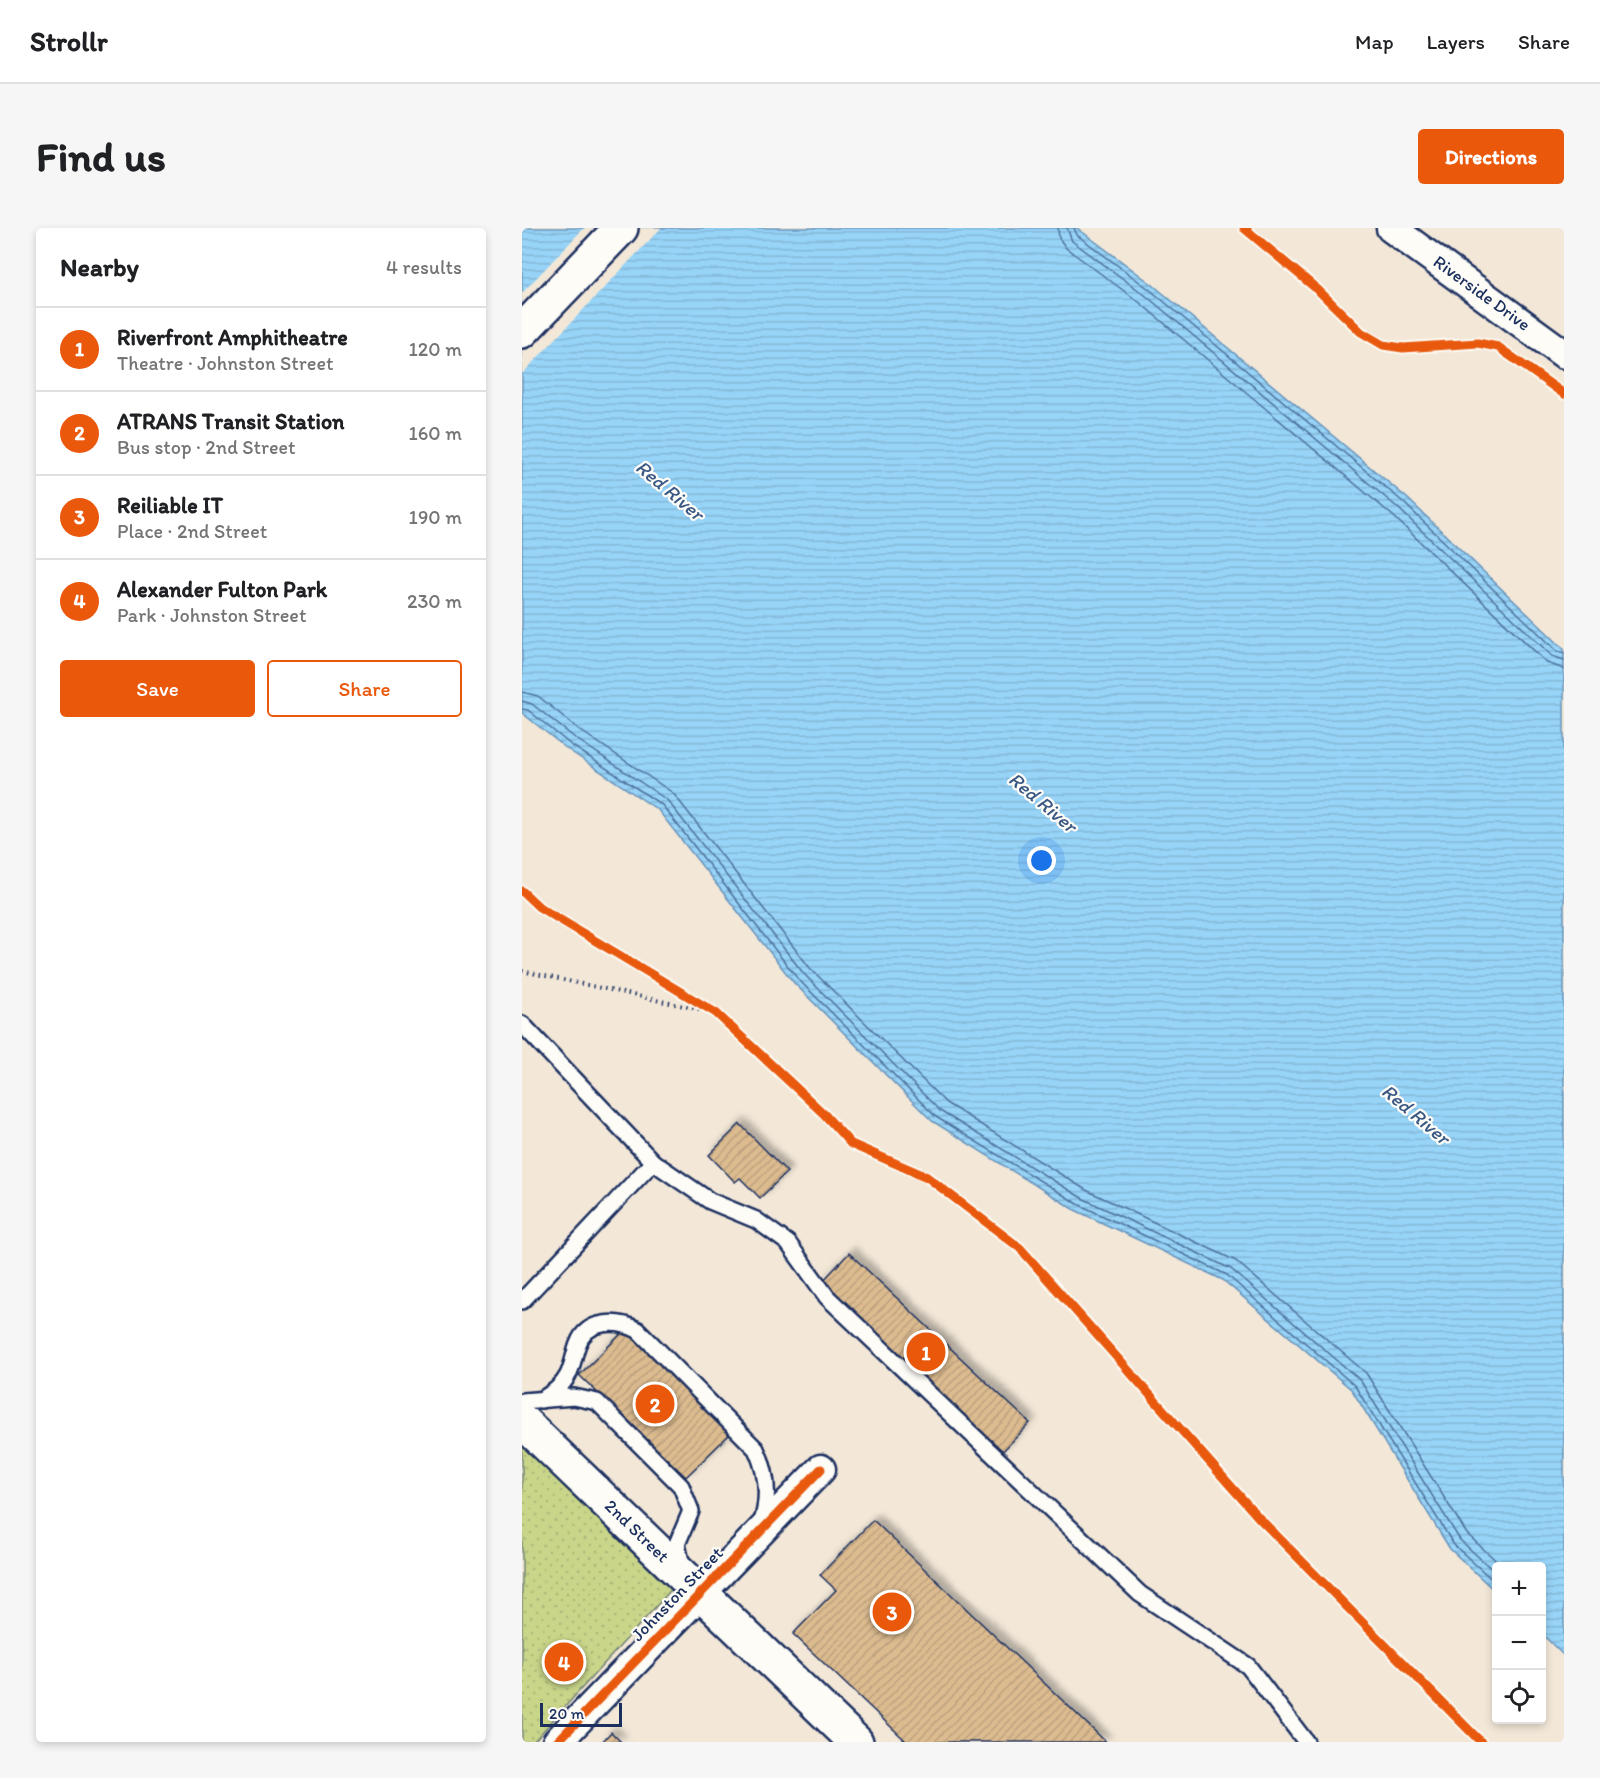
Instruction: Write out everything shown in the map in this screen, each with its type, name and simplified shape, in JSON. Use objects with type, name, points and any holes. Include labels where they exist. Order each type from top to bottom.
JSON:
[{"type":"main road","points":[[522,331],[621,228]]},
{"type":"main road","name":"2nd Street","points":[[532,1410],[701,1593],[856,1742]]},
{"type":"street","name":"Riverside Drive","points":[[1398,229],[1564,354]]},
{"type":"street","name":"Johnston Street","points":[[557,1742],[821,1469]]},
{"type":"lane","points":[[522,1024],[653,1162],[710,1201],[756,1220],[788,1243],[827,1297],[1140,1594],[1248,1666],[1306,1742]]},
{"type":"lane","points":[[522,1301],[653,1162]]},
{"type":"lane","points":[[532,1410],[556,1390],[568,1375],[578,1342],[585,1333],[604,1323],[624,1323],[638,1330],[756,1449],[766,1471],[767,1488],[763,1520],[758,1534]]},
{"type":"lane","points":[[532,1410],[574,1397],[597,1402],[681,1486],[691,1511],[677,1544],[681,1564],[701,1593]]},
{"type":"lane","points":[[522,1401],[532,1410]]},
{"type":"path","points":[[522,971],[716,1013]]},
{"type":"path","points":[[686,996],[716,1013],[724,1021]]},
{"type":"path","points":[[1464,1726],[1474,1738],[1481,1742]]},
{"type":"green space","points":[[522,1439],[679,1581],[533,1742],[522,1742]]},
{"type":"water","name":"Red River","points":[[522,228],[1077,228],[1153,285],[1407,498],[1564,649],[1564,1656],[1546,1638],[1546,1562],[1492,1562],[1492,1588],[1450,1549],[1352,1390],[1223,1280],[1075,1210],[932,1121],[794,983],[658,810],[567,749],[522,713]]},
{"type":"pier","points":[[584,228],[661,228],[522,374],[522,293]]},
{"type":"building","points":[[740,1124],[787,1172],[760,1198],[740,1178],[735,1182],[709,1155]]},
{"type":"building","points":[[849,1253],[1030,1423],[1002,1452],[822,1282]]},
{"type":"building","points":[[625,1330],[731,1433],[686,1477],[579,1375]]},
{"type":"building","points":[[873,1520],[1106,1742],[907,1742],[793,1634],[836,1590],[820,1575]]},
{"type":"building","points":[[611,1732],[621,1742],[602,1742]]},
{"type":"cycle path","points":[[1244,228],[1318,290],[1361,332],[1383,345],[1403,348],[1478,343],[1498,347],[1564,394]]},
{"type":"cycle path","points":[[522,891],[539,907],[716,1013],[824,1114],[851,1144],[927,1177],[1020,1248],[1260,1519],[1481,1742]]},
{"type":"cycle path","points":[[557,1742],[821,1469]]},
{"type":"place","name":"Riverfront Amphitheatre","points":[[926,1352]]},
{"type":"place","name":"ATRANS Transit Station","points":[[655,1404]]},
{"type":"place","name":"Reiliable IT","points":[[892,1612]]},
{"type":"place","name":"Alexander Fulton Park","points":[[564,1662]]}]
